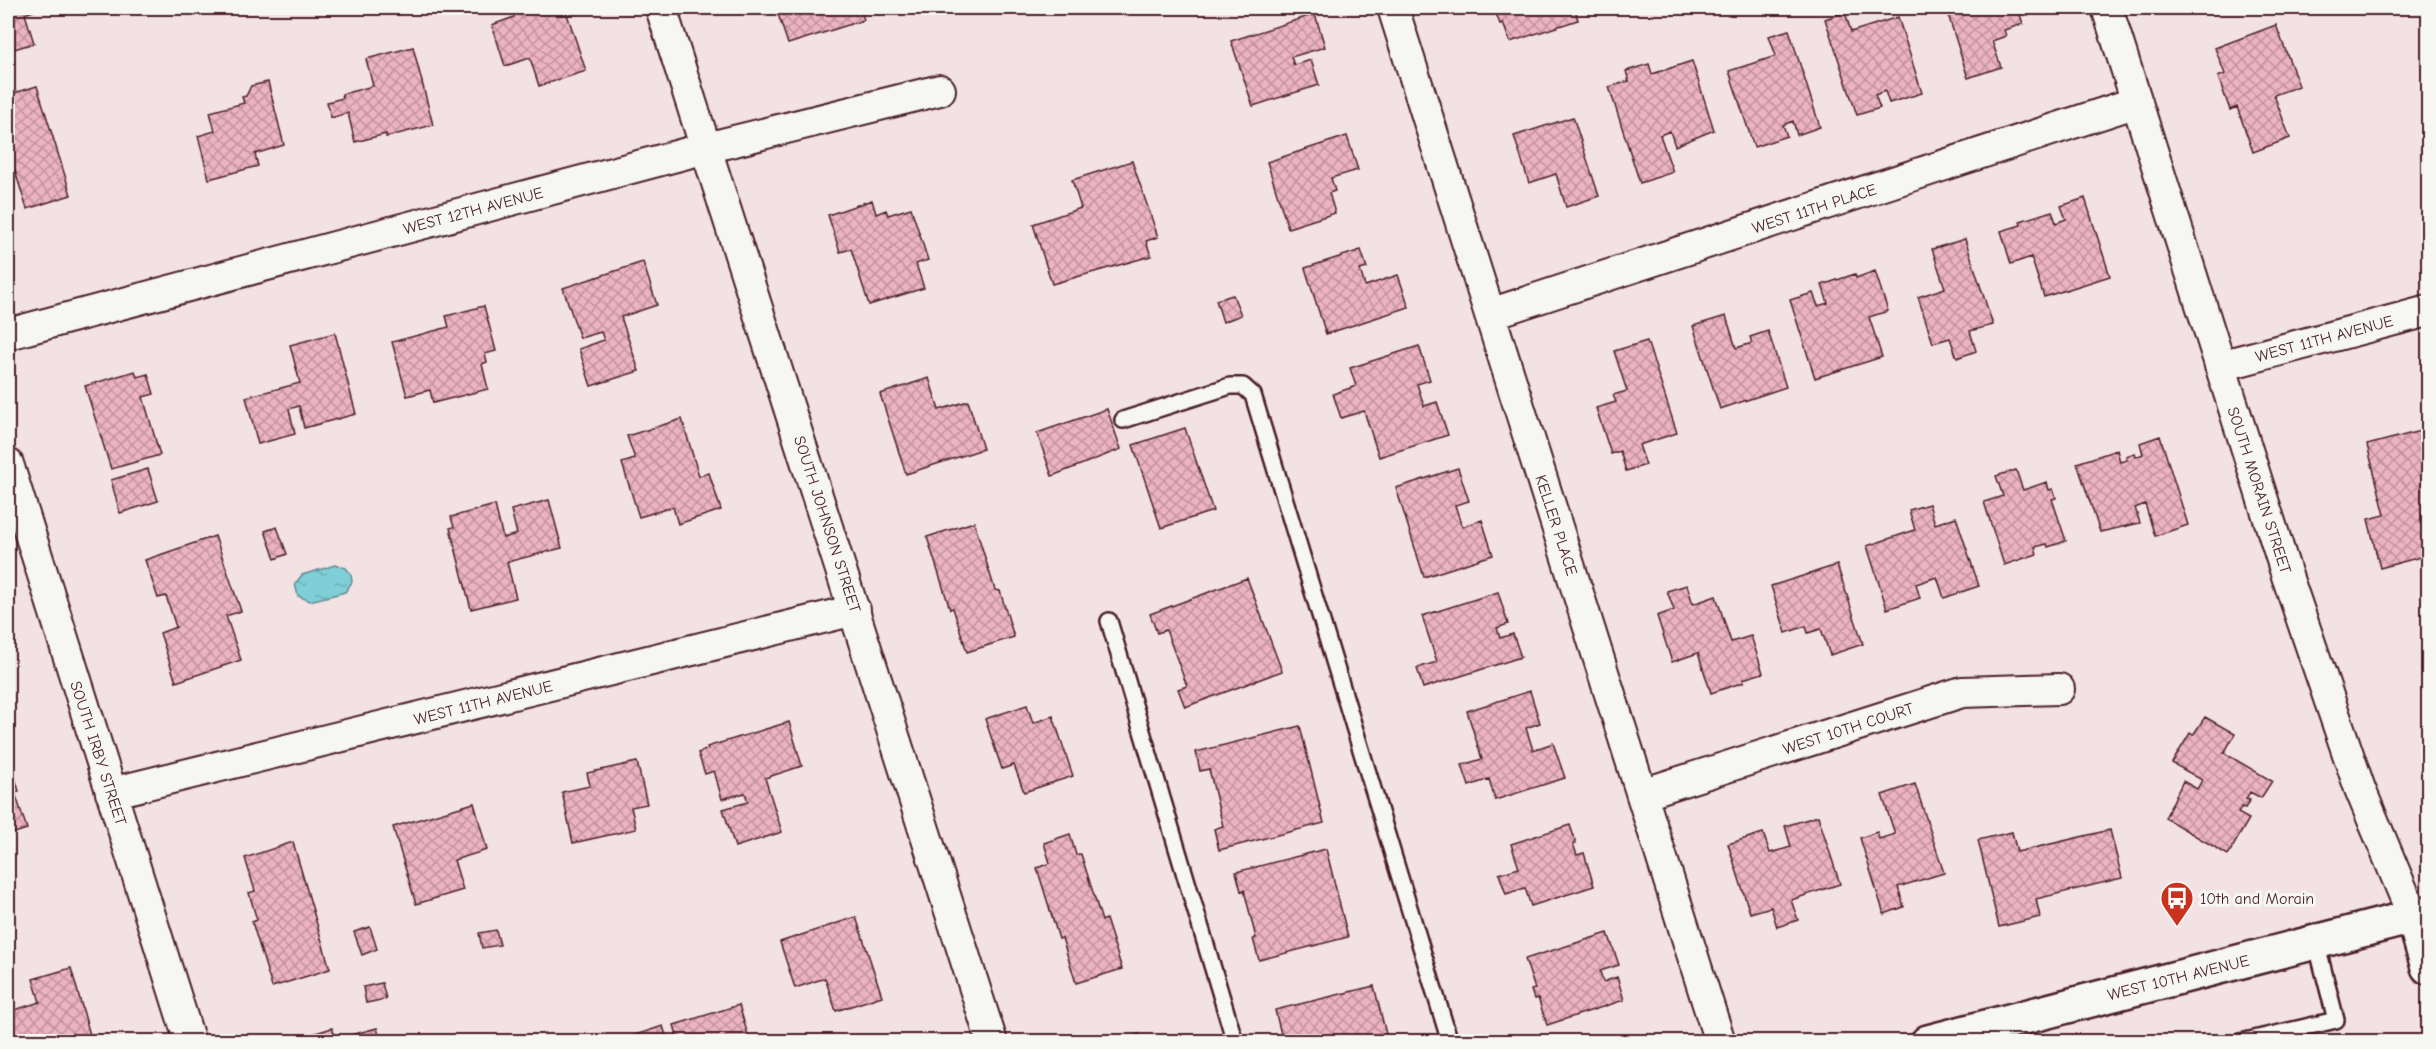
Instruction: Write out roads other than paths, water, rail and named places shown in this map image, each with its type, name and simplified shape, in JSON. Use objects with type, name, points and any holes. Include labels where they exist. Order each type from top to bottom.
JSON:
[{"type":"main road","name":"WEST 10TH AVENUE","points":[[1928,1041],[2421,915]]},
{"type":"main road","name":"SOUTH MORAIN STREET","points":[[2421,915],[2428,967]]},
{"type":"street","name":"SOUTH JOHNSON STREET","points":[[661,8],[992,1041]]},
{"type":"street","name":"KELLER PLACE","points":[[1393,8],[1720,1041]]},
{"type":"street","name":"SOUTH MORAIN STREET","points":[[2107,8],[2288,579],[2360,789],[2421,915]]},
{"type":"street","name":"WEST 12TH AVENUE","points":[[8,334],[706,148],[940,90]]},
{"type":"street","name":"WEST 11TH PLACE","points":[[1490,314],[2137,102]]},
{"type":"street","name":"WEST 11TH AVENUE","points":[[2220,366],[2428,311]]},
{"type":"street","name":"SOUTH IRBY STREET","points":[[8,464],[190,1041]]},
{"type":"street","name":"WEST 11TH AVENUE","points":[[111,793],[855,610]]},
{"type":"street","name":"WEST 10TH COURT","points":[[1642,794],[1962,692],[2059,689]]},
{"type":"lane","points":[[1123,420],[1230,386],[1243,386],[1253,395],[1449,1041]]},
{"type":"lane","points":[[1109,621],[1236,1041]]},
{"type":"lane","points":[[2241,1041],[2336,1020],[2316,942]]},
{"type":"water","points":[[335,565],[346,568],[351,574],[352,582],[345,592],[310,601],[298,596],[295,584],[302,575]]},
{"type":"place","name":"10th and Morain","points":[[2177,927]]}]
